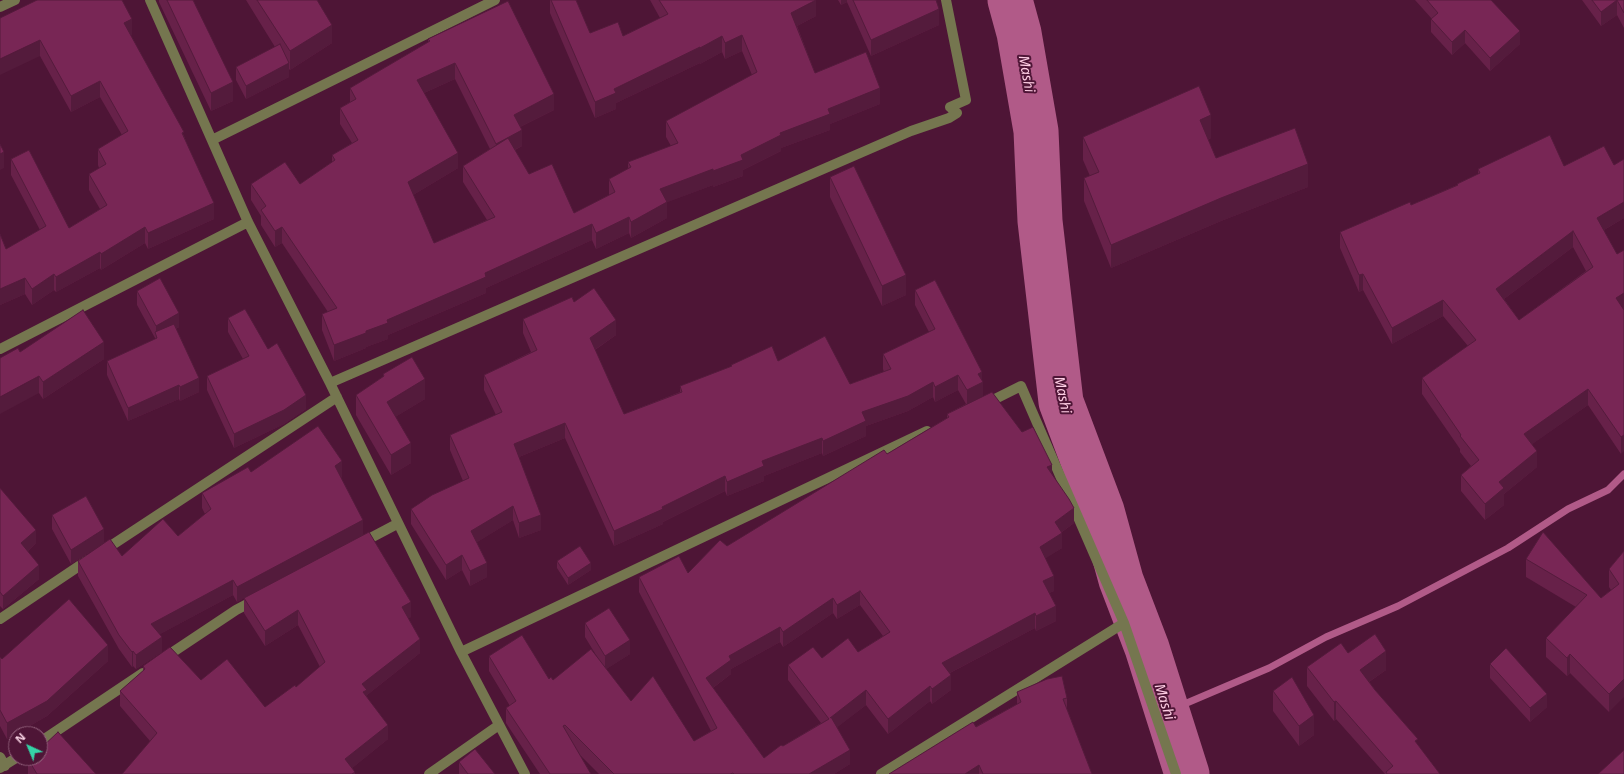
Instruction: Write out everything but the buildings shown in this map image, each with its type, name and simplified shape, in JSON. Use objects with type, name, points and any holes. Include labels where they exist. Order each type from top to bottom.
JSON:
[{"type":"street","points":[[0,7],[15,0]]},
{"type":"street","points":[[150,0],[248,222],[337,397],[461,652],[525,774]]},
{"type":"street","points":[[212,140],[496,0]]},
{"type":"street","points":[[330,383],[911,131],[949,118],[957,113],[950,107],[966,100],[946,0]]},
{"type":"street","points":[[0,350],[248,222]]},
{"type":"street","points":[[972,410],[1021,386],[1124,623],[1176,774]]},
{"type":"street","points":[[0,619],[337,397]]},
{"type":"street","points":[[461,652],[938,426]]},
{"type":"street","points":[[356,546],[398,524]]},
{"type":"street","points":[[48,737],[236,610],[264,595]]},
{"type":"street","points":[[881,774],[1124,623]]},
{"type":"street","points":[[429,774],[499,725]]},
{"type":"waterway","name":"Mashi","points":[[1010,0],[1019,33],[1036,131],[1040,221],[1061,402],[1102,511],[1121,580],[1147,648],[1187,774]]},
{"type":"waterway","points":[[1168,711],[1269,668],[1326,637],[1398,606],[1508,548],[1568,509],[1608,490],[1624,474]]}]
